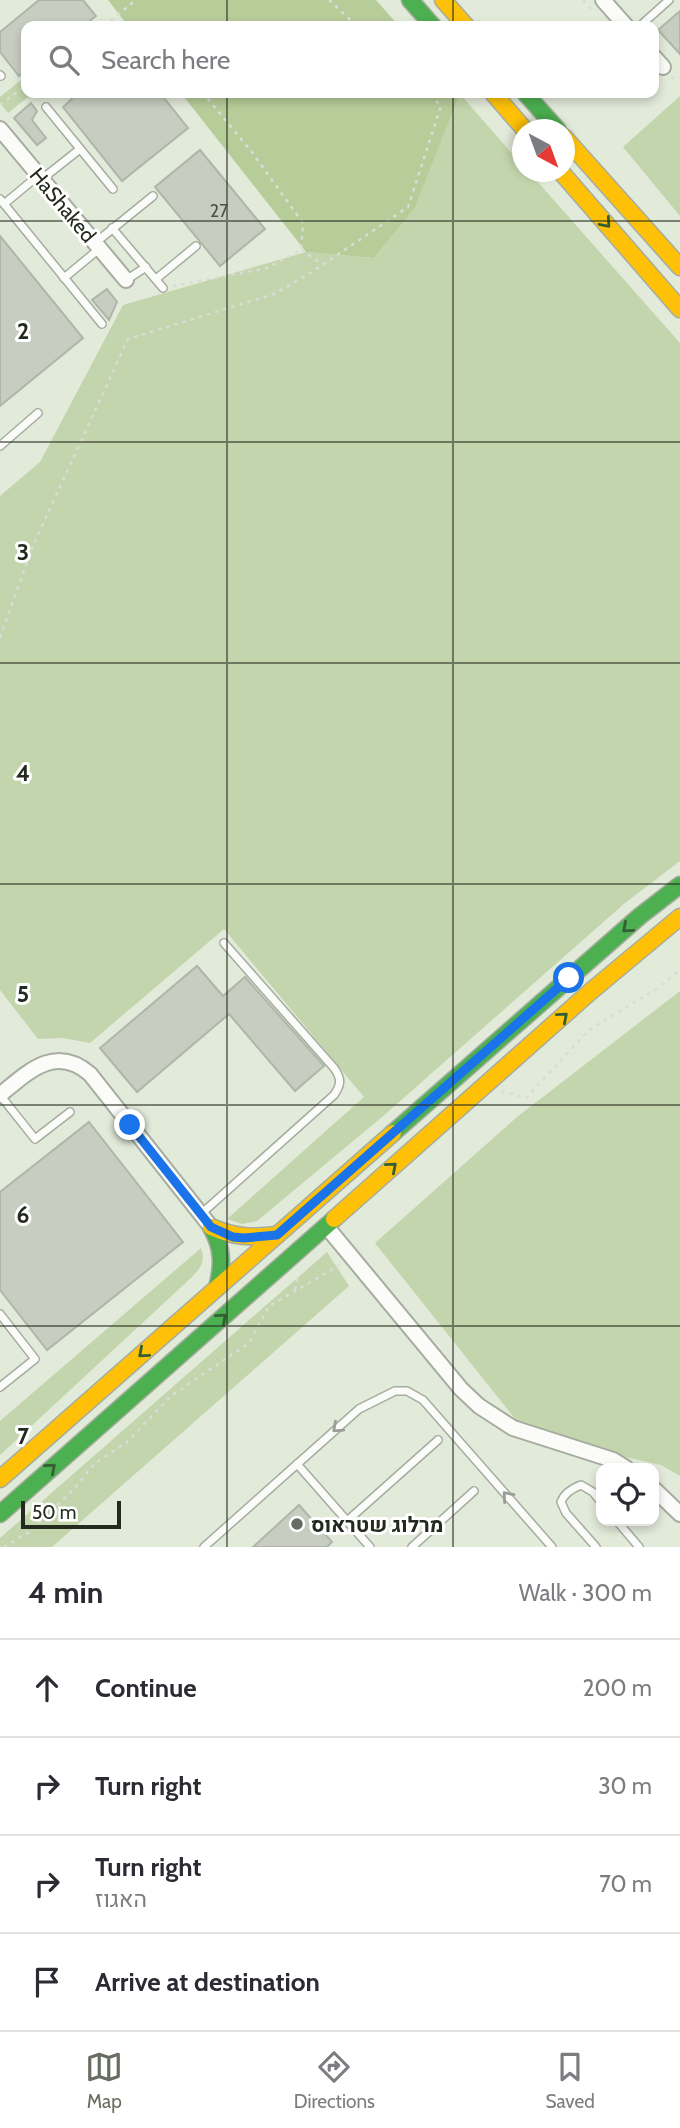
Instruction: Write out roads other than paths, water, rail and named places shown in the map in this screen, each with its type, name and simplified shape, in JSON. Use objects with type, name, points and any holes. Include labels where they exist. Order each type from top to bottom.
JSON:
[{"type":"street","points":[[410,0],[429,21]]},
{"type":"street","points":[[443,0],[462,21]]},
{"type":"street","points":[[603,0],[622,21]]},
{"type":"street","points":[[497,98],[515,119]]},
{"type":"street","points":[[529,98],[548,119]]},
{"type":"street","name":"HaShaked","points":[[0,129],[126,280]]},
{"type":"street","points":[[575,148],[680,267]]},
{"type":"street","points":[[570,182],[680,309]]},
{"type":"street","points":[[0,1479],[640,916],[680,885]]},
{"type":"street","points":[[0,1514],[639,950],[680,917]]},
{"type":"street","points":[[0,1095],[29,1072],[55,1060],[81,1066],[90,1074],[218,1237],[223,1262],[217,1288]]},
{"type":"street","points":[[206,1221],[233,1237],[277,1235]]},
{"type":"street","points":[[326,1226],[461,1389],[480,1406],[513,1428],[618,1463]]},
{"type":"street","points":[[659,1494],[680,1514]]},
{"type":"lane","points":[[646,21],[670,0]]},
{"type":"lane","points":[[46,107],[113,189]]},
{"type":"lane","points":[[80,149],[2,202],[102,324]]},
{"type":"lane","points":[[64,278],[112,228],[153,196]]},
{"type":"lane","points":[[112,228],[163,288]]},
{"type":"lane","points":[[156,279],[196,246]]},
{"type":"lane","points":[[126,280],[146,267]]},
{"type":"lane","points":[[0,446],[38,413]]},
{"type":"lane","points":[[206,1221],[340,1086],[340,1077],[334,1068],[225,943]]},
{"type":"lane","points":[[0,1095],[35,1139],[70,1112]]},
{"type":"lane","points":[[0,1314],[35,1359],[0,1387]]},
{"type":"lane","points":[[204,1547],[359,1409],[395,1391],[407,1391],[423,1400],[552,1547]]},
{"type":"lane","points":[[347,1521],[439,1440]]},
{"type":"lane","points":[[297,1464],[370,1547]]},
{"type":"lane","points":[[596,1496],[581,1485],[563,1498],[561,1503],[566,1513],[596,1547]]},
{"type":"lane","points":[[412,1547],[474,1491]]},
{"type":"lane","points":[[621,1526],[639,1547]]},
{"type":"place","name":"מרלוג שטראוס","points":[[297,1524]]}]
